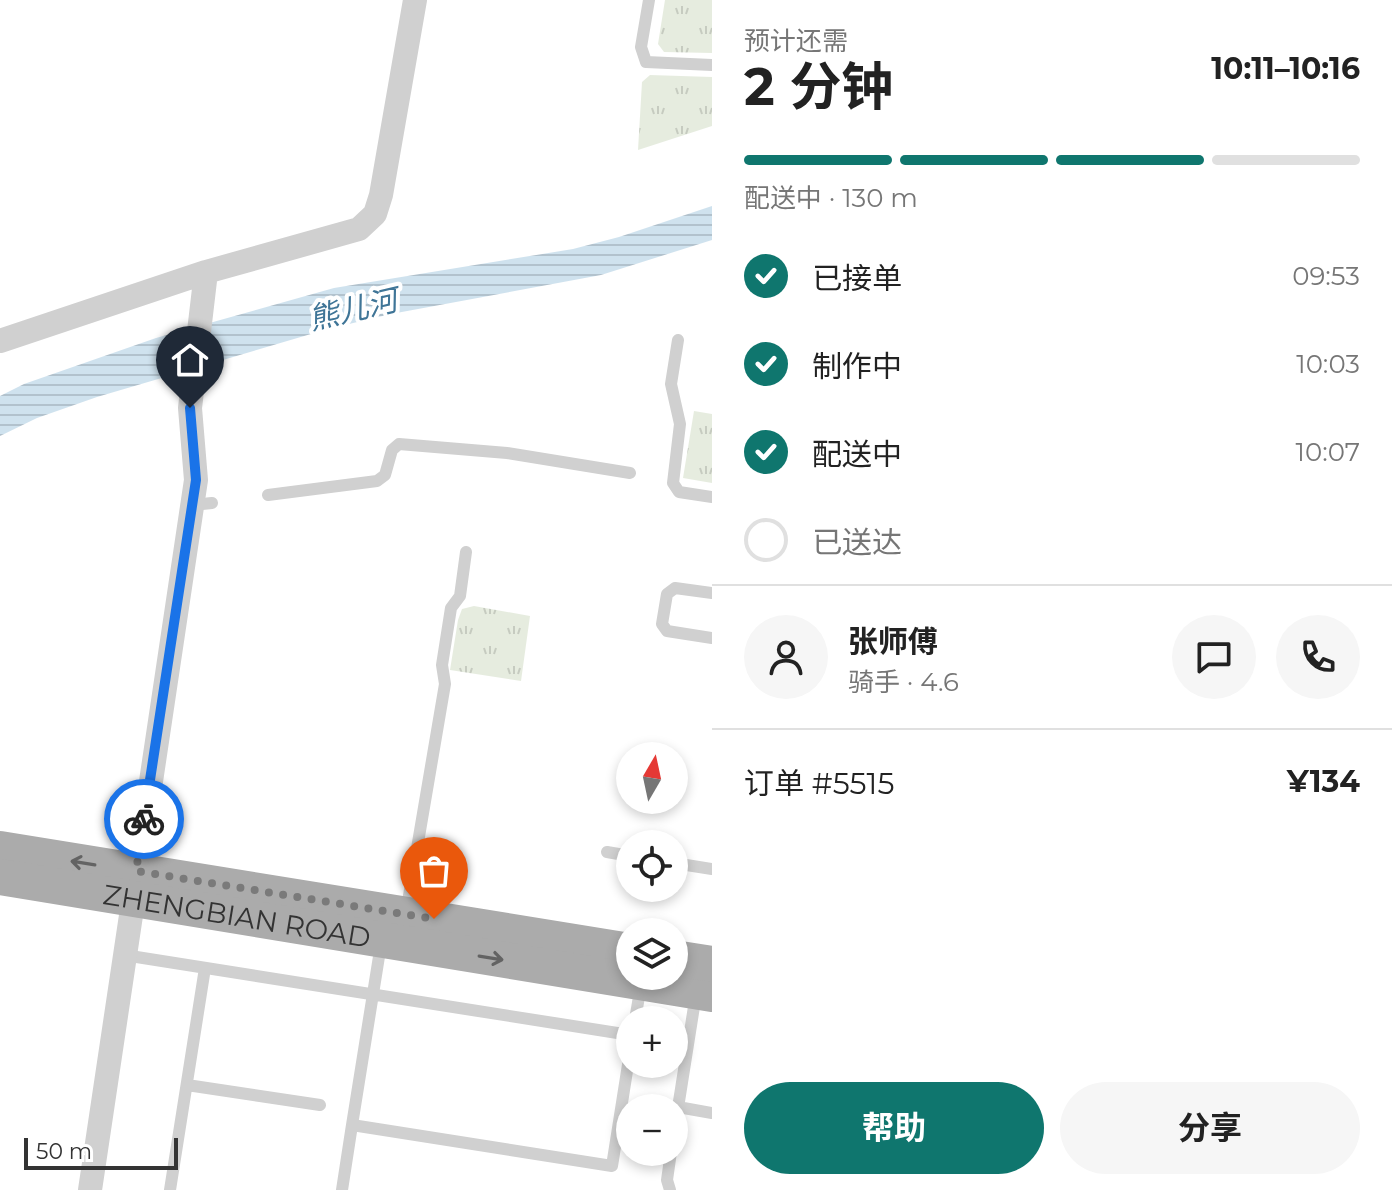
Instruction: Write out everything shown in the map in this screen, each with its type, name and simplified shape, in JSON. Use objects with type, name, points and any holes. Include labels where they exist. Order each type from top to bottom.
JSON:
[{"type":"main road","name":"ZHENGBIAN ROAD","points":[[0,849],[134,885]]},
{"type":"main road","name":"ZHENGBIAN ROAD","points":[[0,877],[134,885],[616,963]]},
{"type":"main road","points":[[688,969],[707,983]]},
{"type":"street","points":[[0,341],[206,272],[359,229],[375,214],[381,195],[415,0]]},
{"type":"street","points":[[90,1190],[134,885],[202,504],[196,480],[190,408],[206,272]]},
{"type":"lane","points":[[649,0],[641,47],[646,62],[712,65]]},
{"type":"lane","points":[[678,340],[671,384],[680,424],[673,483],[679,492],[712,497]]},
{"type":"lane","points":[[268,495],[377,481],[385,475],[392,450],[399,444],[507,453],[630,473]]},
{"type":"lane","points":[[342,1190],[373,994],[394,927],[445,684],[442,665],[451,608],[460,596],[466,552]]},
{"type":"lane","points":[[712,593],[675,588],[667,594],[662,624],[667,631],[712,638]]},
{"type":"lane","points":[[607,852],[616,854]]},
{"type":"lane","points":[[688,865],[712,869]]},
{"type":"lane","points":[[124,955],[616,1033]]},
{"type":"lane","points":[[170,1190],[205,968]]},
{"type":"lane","points":[[681,1094],[707,983]]},
{"type":"lane","points":[[352,1125],[612,1166],[626,1078]]},
{"type":"lane","points":[[187,1085],[320,1105]]},
{"type":"lane","points":[[688,1109],[712,1113]]},
{"type":"lane","points":[[669,1166],[667,1180],[670,1190]]},
{"type":"green space","points":[[665,0],[712,0],[712,53],[664,52],[658,44]]},
{"type":"green space","points":[[650,75],[712,77],[712,126],[638,150],[642,82]]},
{"type":"green space","points":[[694,411],[712,414],[712,483],[683,478]]},
{"type":"green space","points":[[474,606],[530,616],[521,681],[450,670],[462,609]]},
{"type":"water","name":"熊儿河","points":[[712,206],[712,240],[601,275],[391,314],[328,329],[97,397],[37,418],[0,436],[0,396],[24,384],[156,338],[334,288],[573,249]]},
{"type":"way so far","points":[[144,819],[136,871],[434,919]]},
{"type":"route","points":[[144,819],[196,480],[190,408]]}]
